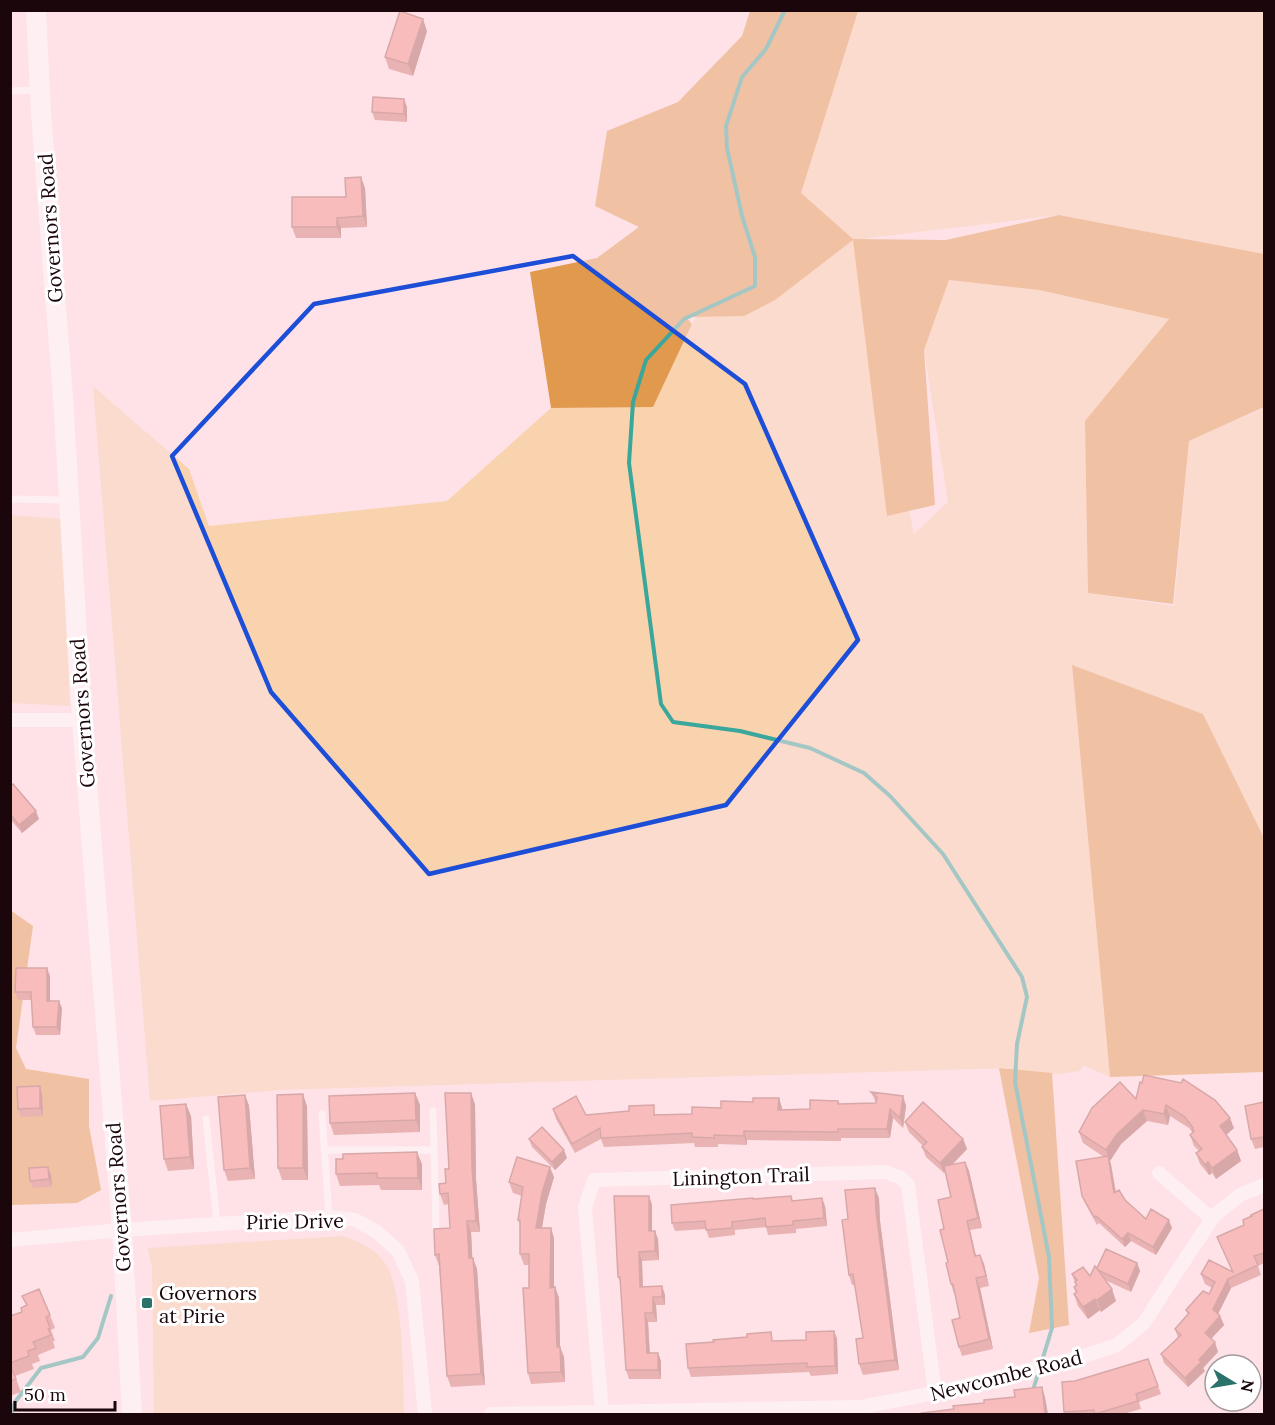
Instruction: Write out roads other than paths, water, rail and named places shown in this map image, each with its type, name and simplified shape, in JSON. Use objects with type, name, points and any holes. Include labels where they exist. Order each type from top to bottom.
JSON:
[{"type":"main road","name":"Governors Road","points":[[36,10],[70,500],[82,720],[122,1230],[132,1414]]},
{"type":"street","points":[[10,720],[82,720]]},
{"type":"street","name":"Linington Trail","points":[[602,1413],[585,1207],[594,1180],[886,1172],[901,1178],[908,1185],[935,1393]]},
{"type":"street","points":[[1159,1173],[1212,1219]]},
{"type":"street","name":"Newcombe Road","points":[[491,1414],[861,1407],[935,1393],[1087,1355],[1117,1345],[1144,1323],[1212,1219],[1240,1195],[1264,1185]]},
{"type":"street","name":"Pirie Drive","points":[[10,1240],[122,1230],[152,1230],[329,1217],[355,1220],[376,1231],[398,1251],[412,1281],[425,1414]]},
{"type":"lane","points":[[10,91],[40,90]]},
{"type":"lane","points":[[10,499],[70,500]]},
{"type":"lane","points":[[433,1111],[436,1229]]},
{"type":"lane","points":[[322,1114],[329,1217]]},
{"type":"lane","points":[[206,1119],[217,1224]]},
{"type":"lane","points":[[324,1150],[434,1150]]},
{"type":"waterway","points":[[785,10],[766,49],[742,77],[726,126],[727,148],[742,216],[755,257],[755,286],[684,319],[646,360],[633,402],[629,463],[661,704],[673,722],[740,731],[810,748],[864,773],[890,796],[943,854],[1022,977],[1027,997],[1017,1044],[1015,1082],[1049,1257],[1052,1328],[1041,1364]]},
{"type":"waterway","points":[[11,1414],[15,1402],[41,1368],[83,1357],[98,1338],[111,1296]]},
{"type":"waterway","points":[[1033,1390],[1039,1371]]},
{"type":"place","name":"Governors at Pirie","points":[[147,1303]]}]
